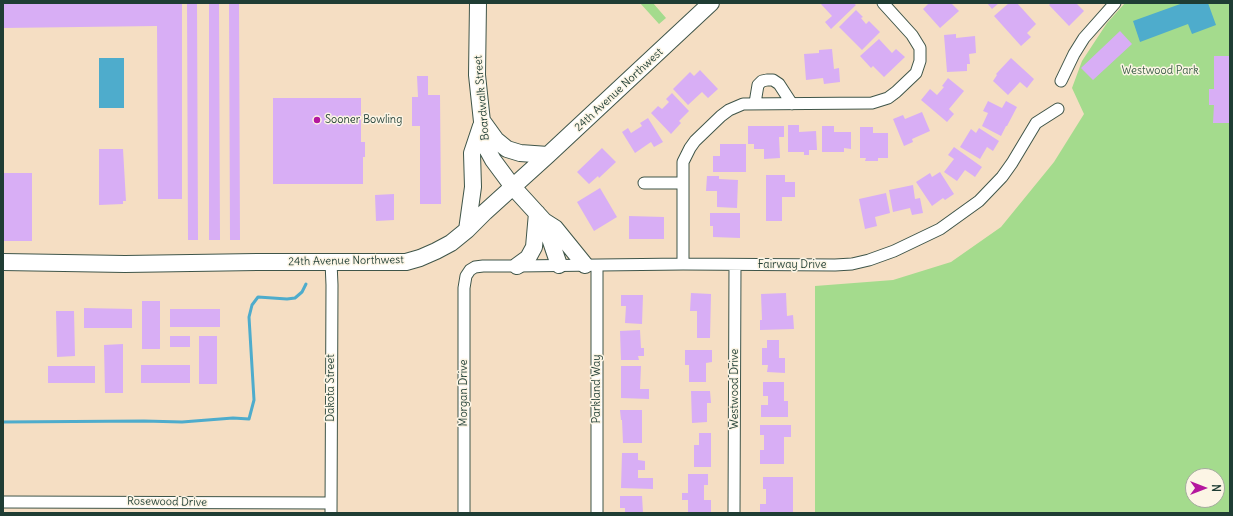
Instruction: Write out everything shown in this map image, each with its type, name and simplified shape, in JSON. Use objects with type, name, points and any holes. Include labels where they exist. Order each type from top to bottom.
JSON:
[{"type":"main road","name":"Boardwalk Street","points":[[478,3],[477,75],[484,141],[490,155],[513,187],[540,217],[555,228],[591,265]]},
{"type":"main road","name":"24th Avenue Northwest","points":[[3,262],[125,264],[406,262],[436,251],[451,243],[467,230],[711,3]]},
{"type":"main road","points":[[483,122],[496,140],[507,149],[518,153],[548,155]]},
{"type":"main road","points":[[467,230],[473,187],[472,153],[483,122]]},
{"type":"main road","points":[[540,217],[559,265]]},
{"type":"main road","points":[[517,266],[528,258],[534,247],[540,217]]},
{"type":"street","points":[[683,264],[683,162],[695,141],[729,110],[743,104],[755,103],[872,104],[888,98],[911,78],[920,61],[920,48],[912,35],[883,3]]},
{"type":"street","points":[[1061,80],[1084,38],[1115,3]]},
{"type":"street","points":[[755,103],[758,85],[762,81],[773,80],[779,84],[792,104]]},
{"type":"street","name":"Fairway Drive","points":[[467,273],[476,267],[559,265],[683,264],[814,266],[852,264],[883,256],[914,242],[949,222],[979,200],[993,188],[1012,163],[1036,122],[1058,109]]},
{"type":"street","points":[[644,183],[683,183]]},
{"type":"street","name":"Dakota Street","points":[[331,262],[331,508]]},
{"type":"street","name":"Parkland Way","points":[[591,265],[597,513]]},
{"type":"street","name":"Westwood Drive","points":[[734,513],[735,265]]},
{"type":"street","name":"Morgan Drive","points":[[464,513],[464,288],[467,273]]},
{"type":"street","points":[[64,501],[64,513]]},
{"type":"street","name":"Rosewood Drive","points":[[3,502],[64,501],[198,508],[331,508]]},
{"type":"green space","points":[[640,3],[653,3],[666,18],[659,24]]},
{"type":"green space","name":"Westwood Park","points":[[1125,3],[1230,3],[1230,513],[815,513],[815,286],[893,280],[951,262],[1001,227],[1054,162],[1084,114],[1072,88],[1082,61],[1107,23]]},
{"type":"water","points":[[1183,3],[1208,3],[1216,25],[1192,34],[1188,24],[1140,42],[1133,21]]},
{"type":"water","points":[[99,58],[124,58],[124,108],[99,108]]},
{"type":"building","points":[[3,3],[182,3],[182,199],[158,199],[157,26],[3,28]]},
{"type":"building","points":[[187,3],[197,3],[198,240],[188,240]]},
{"type":"building","points":[[209,3],[219,3],[220,240],[209,240]]},
{"type":"building","points":[[229,3],[239,3],[240,240],[230,240]]},
{"type":"building","points":[[820,3],[853,3],[856,5],[831,29],[825,22],[832,16]]},
{"type":"building","points":[[929,3],[951,3],[959,11],[940,28],[923,9]]},
{"type":"building","points":[[987,3],[999,3],[992,9]]},
{"type":"building","points":[[1009,3],[1017,3],[1036,24],[1027,33],[1031,37],[1021,46],[994,16]]},
{"type":"building","points":[[1051,3],[1076,3],[1084,11],[1069,26],[1049,5]]},
{"type":"building","points":[[856,10],[863,17],[861,18],[866,24],[869,21],[880,32],[862,50],[839,27]]},
{"type":"building","points":[[1120,31],[1132,44],[1093,80],[1081,68]]},
{"type":"building","points":[[956,34],[956,38],[975,36],[976,53],[969,54],[970,64],[967,64],[967,71],[947,72],[944,35]]},
{"type":"building","points":[[879,39],[892,53],[896,49],[905,57],[884,77],[873,66],[871,68],[860,56]]},
{"type":"building","points":[[832,49],[834,69],[839,68],[840,82],[824,84],[823,78],[806,80],[804,54],[819,53],[819,50]]},
{"type":"building","points":[[1214,56],[1230,56],[1230,123],[1213,123],[1214,105],[1209,105],[1209,89],[1214,89]]},
{"type":"building","points":[[1011,58],[1034,79],[1027,88],[1020,82],[1008,95],[993,81],[997,75],[996,74]]},
{"type":"building","points":[[700,70],[718,89],[708,98],[702,92],[688,105],[673,89],[690,72],[694,76]]},
{"type":"building","points":[[417,76],[428,76],[428,95],[440,95],[441,204],[420,204],[420,126],[412,126],[412,97],[418,97]]},
{"type":"building","points":[[948,78],[964,91],[949,109],[954,114],[947,122],[921,100],[930,89],[937,95],[944,87],[942,86]]},
{"type":"building","points":[[672,93],[689,111],[679,121],[681,123],[671,134],[651,113],[658,106],[662,109],[669,102],[666,99]]},
{"type":"building","name":"Sooner Bowling","points":[[273,98],[361,98],[361,142],[365,142],[365,157],[363,157],[363,184],[273,184]]},
{"type":"building","points":[[988,101],[1002,108],[1006,101],[1017,107],[1001,136],[982,126],[988,113],[983,111]]},
{"type":"building","points":[[922,112],[930,131],[912,139],[913,142],[904,146],[893,119],[903,115],[905,119]]},
{"type":"building","points":[[648,118],[663,142],[654,147],[651,142],[635,153],[622,132],[628,128],[631,133],[642,126],[640,123]]},
{"type":"building","points":[[788,125],[799,125],[799,132],[816,131],[817,150],[809,150],[809,155],[804,155],[804,152],[788,152]]},
{"type":"building","points":[[748,126],[784,126],[784,137],[779,137],[780,158],[764,159],[764,149],[754,149],[754,144],[748,144]]},
{"type":"building","points":[[822,126],[834,126],[834,132],[851,132],[851,149],[844,148],[844,152],[822,152]]},
{"type":"building","points":[[860,127],[873,127],[873,133],[888,133],[888,158],[878,158],[878,161],[865,161],[866,158],[860,158]]},
{"type":"building","points":[[979,128],[999,141],[993,151],[987,147],[980,159],[960,147],[971,129],[976,133]]},
{"type":"building","points":[[720,144],[746,144],[746,172],[713,172],[713,156],[720,156]]},
{"type":"building","points":[[954,147],[982,167],[975,177],[965,170],[957,181],[944,172],[954,159],[948,155]]},
{"type":"building","points":[[602,148],[616,162],[599,178],[598,176],[589,184],[577,172]]},
{"type":"building","points":[[99,149],[123,149],[126,201],[123,201],[123,204],[99,205]]},
{"type":"building","points":[[940,172],[954,194],[945,200],[943,198],[932,206],[916,182],[930,173],[932,177]]},
{"type":"building","points":[[3,173],[32,173],[32,241],[3,241]]},
{"type":"building","points":[[766,175],[785,175],[785,182],[795,182],[795,197],[782,197],[782,221],[766,221]]},
{"type":"building","points":[[707,176],[719,176],[719,179],[738,180],[737,208],[717,207],[717,191],[706,191]]},
{"type":"building","points":[[913,185],[915,199],[920,198],[923,213],[912,215],[910,208],[893,212],[889,190]]},
{"type":"building","points":[[600,188],[617,217],[594,231],[577,202]]},
{"type":"building","points":[[886,193],[890,213],[875,217],[877,226],[865,229],[859,199]]},
{"type":"building","points":[[394,194],[394,220],[376,221],[375,195]]},
{"type":"building","points":[[710,213],[740,213],[740,238],[713,237],[713,226],[710,226]]},
{"type":"building","points":[[629,216],[664,217],[664,239],[629,239]]},
{"type":"building","points":[[691,293],[711,294],[710,338],[697,338],[697,311],[690,311]]},
{"type":"building","points":[[786,293],[787,316],[793,315],[794,329],[760,330],[760,320],[762,320],[761,294]]},
{"type":"building","points":[[621,295],[643,295],[642,324],[625,323],[626,306],[621,306]]},
{"type":"building","points":[[142,301],[160,301],[160,349],[142,349]]},
{"type":"building","points":[[84,308],[132,309],[132,328],[84,328]]},
{"type":"building","points":[[170,309],[220,309],[220,327],[170,327]]},
{"type":"building","points":[[56,311],[74,311],[75,356],[57,357]]},
{"type":"building","points":[[640,330],[641,348],[644,348],[644,356],[638,356],[639,360],[621,360],[620,331]]},
{"type":"building","points":[[170,336],[190,336],[190,347],[170,347]]},
{"type":"building","points":[[199,336],[217,336],[217,384],[199,384]]},
{"type":"building","points":[[767,340],[779,340],[779,358],[785,358],[785,373],[767,372],[768,365],[762,365],[762,348],[767,348]]},
{"type":"building","points":[[123,344],[123,393],[105,393],[104,345]]},
{"type":"building","points":[[685,350],[712,350],[712,362],[706,363],[706,382],[689,382],[689,365],[685,365]]},
{"type":"building","points":[[141,365],[190,365],[190,383],[141,383]]},
{"type":"building","points":[[48,366],[95,366],[95,383],[48,383]]},
{"type":"building","points":[[621,366],[641,366],[640,389],[649,389],[649,399],[621,398]]},
{"type":"building","points":[[763,382],[784,382],[784,401],[788,401],[788,417],[761,417],[761,405],[768,405],[768,396],[763,396]]},
{"type":"building","points":[[691,391],[710,391],[711,403],[707,403],[707,422],[692,423]]},
{"type":"building","points":[[620,410],[642,410],[642,443],[623,443]]},
{"type":"building","points":[[760,425],[791,425],[791,437],[784,437],[784,464],[760,464],[760,450],[764,450],[764,435],[760,435]]},
{"type":"building","points":[[699,433],[711,433],[711,467],[694,467],[694,445],[699,445]]},
{"type":"building","points":[[622,453],[638,453],[638,460],[645,461],[645,470],[638,470],[638,478],[653,478],[653,489],[621,488]]},
{"type":"building","points":[[688,474],[708,474],[708,485],[704,485],[704,500],[711,500],[711,513],[688,513],[688,500],[682,500],[682,493],[688,493]]},
{"type":"building","points":[[763,477],[793,477],[793,513],[760,513],[760,504],[766,504],[766,489],[763,489]]},
{"type":"building","points":[[620,496],[642,496],[643,513],[625,513],[625,508],[620,508]]},
{"type":"waterway","points":[[3,422],[182,422],[233,418],[249,419],[254,400],[249,317],[252,305],[258,297],[287,299],[295,298],[302,292],[306,284]]},
{"type":"place","name":"Sooner Bowling","points":[[317,120]]}]
